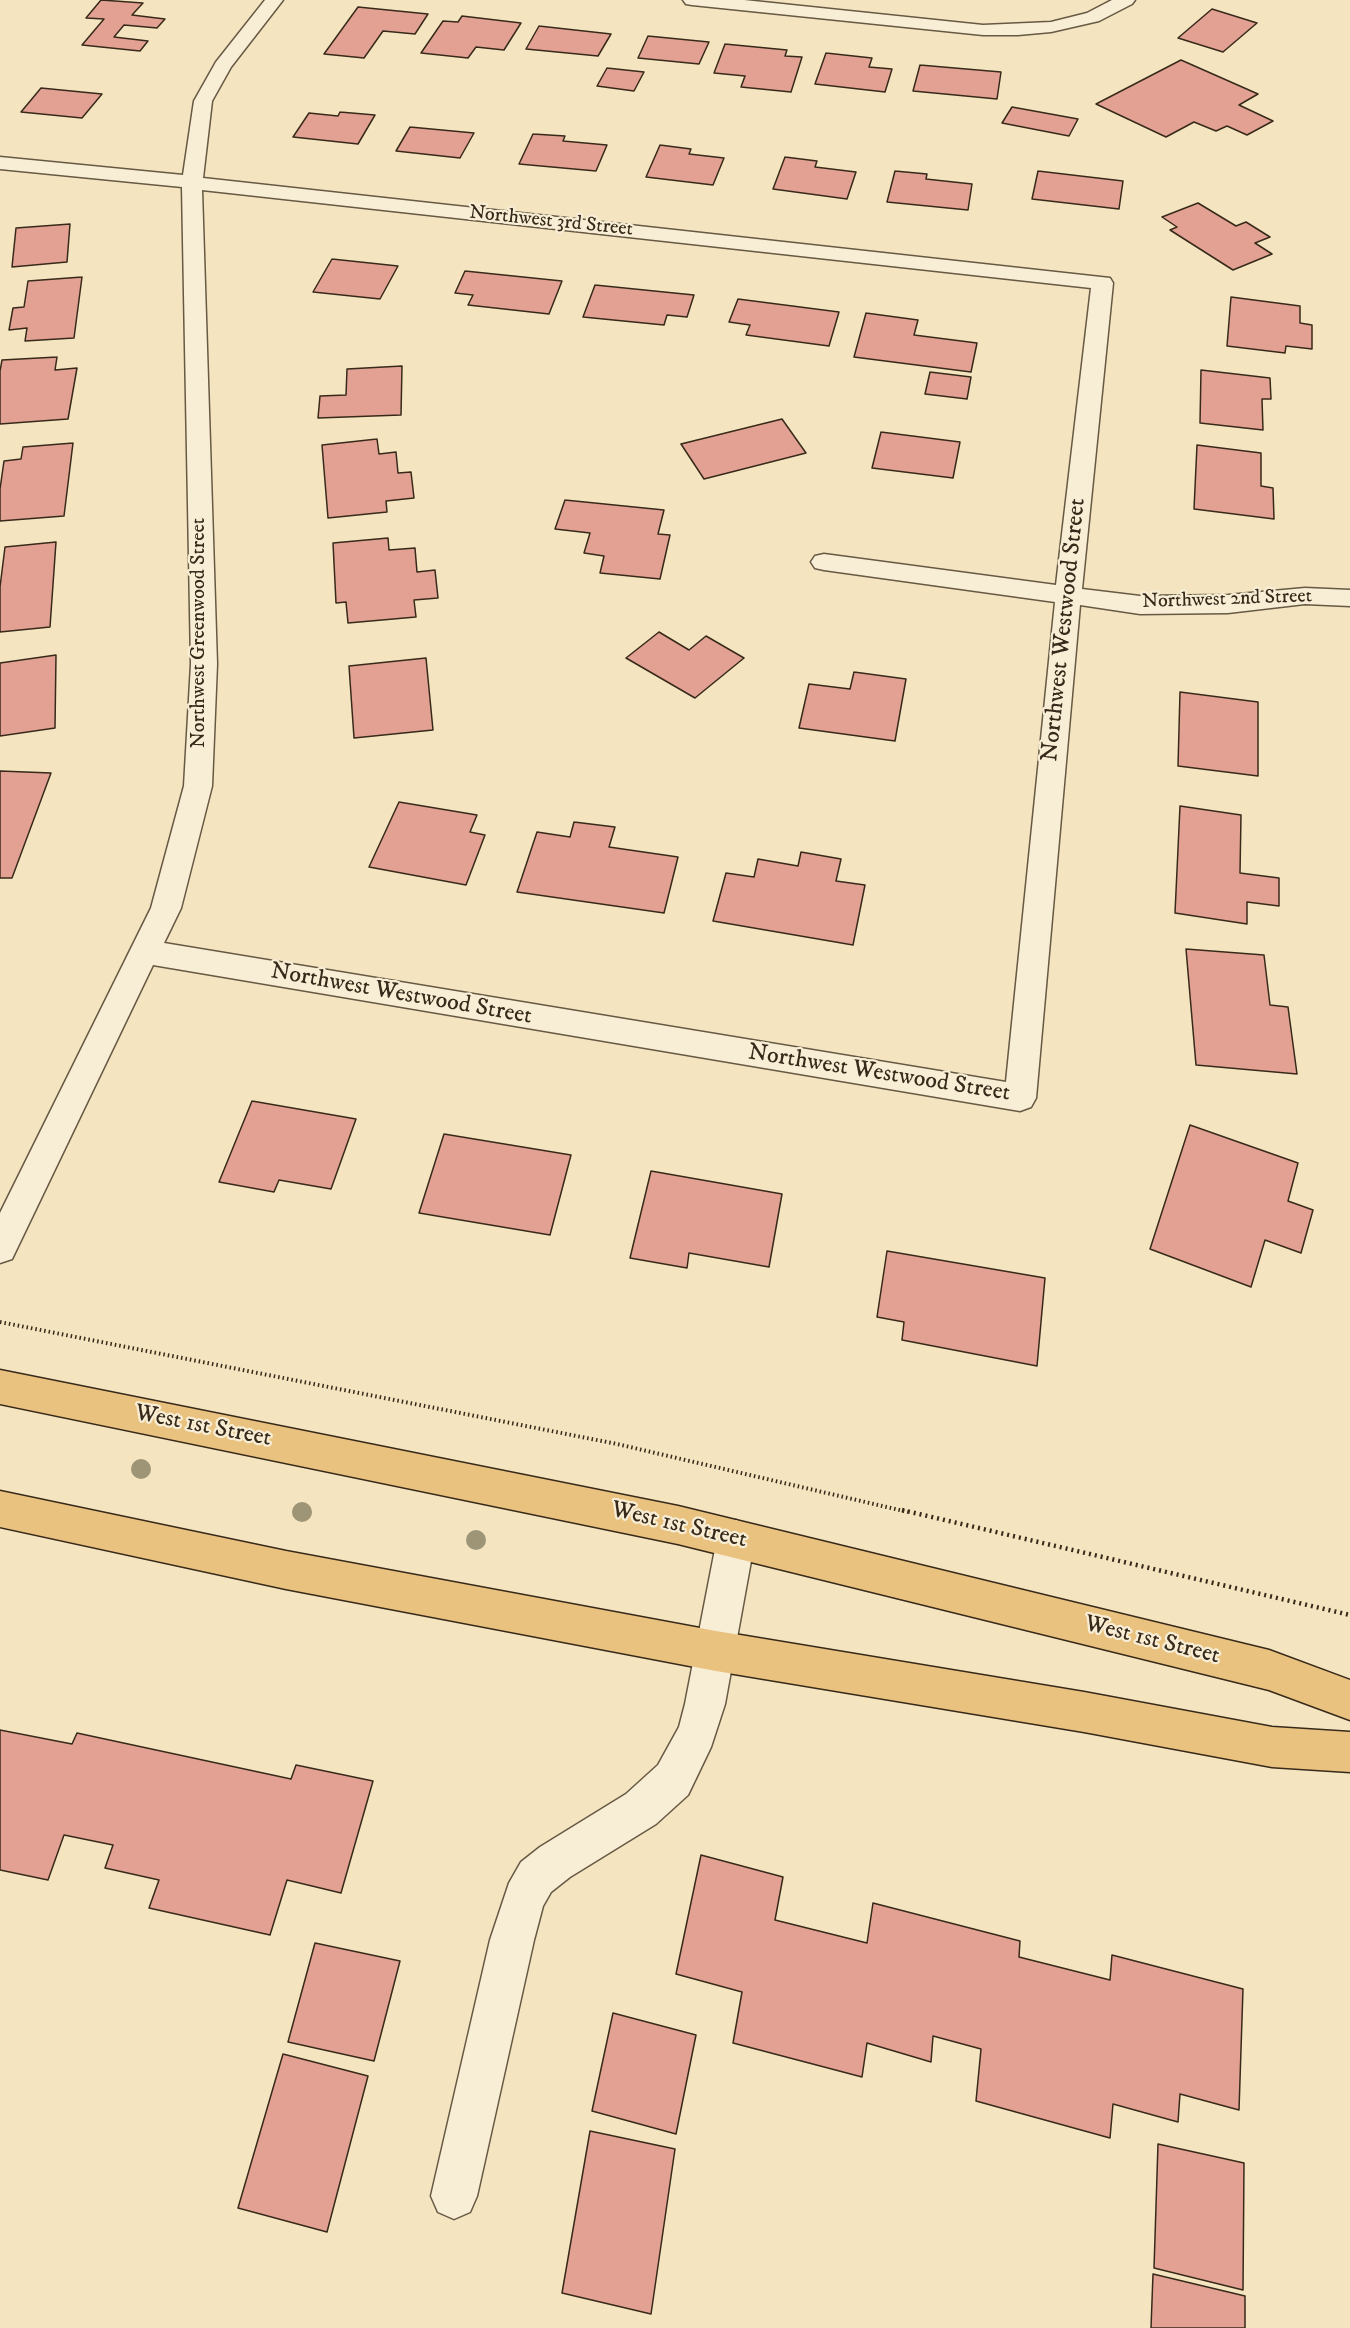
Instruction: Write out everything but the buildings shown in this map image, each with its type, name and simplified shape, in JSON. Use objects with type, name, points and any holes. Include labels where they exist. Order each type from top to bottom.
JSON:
[{"type":"main road","name":"West 1st Street","points":[[0,1387],[678,1525],[1269,1670],[1350,1700]]},
{"type":"main road","points":[[0,1509],[286,1570],[716,1652],[1084,1712],[1272,1747],[1350,1752]]},
{"type":"street","name":"Northwest Greenwood Street","points":[[0,1248],[166,908],[198,786],[204,664],[192,182],[203,101],[223,66],[274,0]]},
{"type":"street","points":[[704,1],[983,30],[1018,30],[1050,27],[1094,17],[1126,0]]},
{"type":"street","name":"Northwest 3rd Street","points":[[0,163],[192,182],[246,190],[1102,283]]},
{"type":"street","name":"Northwest Westwood Street","points":[[146,952],[1020,1098],[1068,596],[1102,283]]},
{"type":"street","name":"Northwest 2nd Street","points":[[824,562],[1140,605],[1184,606],[1305,596],[1350,598]]},
{"type":"street","points":[[454,2196],[512,1940],[524,1898],[536,1877],[555,1862],[641,1809],[673,1779],[697,1733],[716,1652],[736,1539]]},
{"type":"path","points":[[0,1322],[617,1444],[1350,1614]]}]
